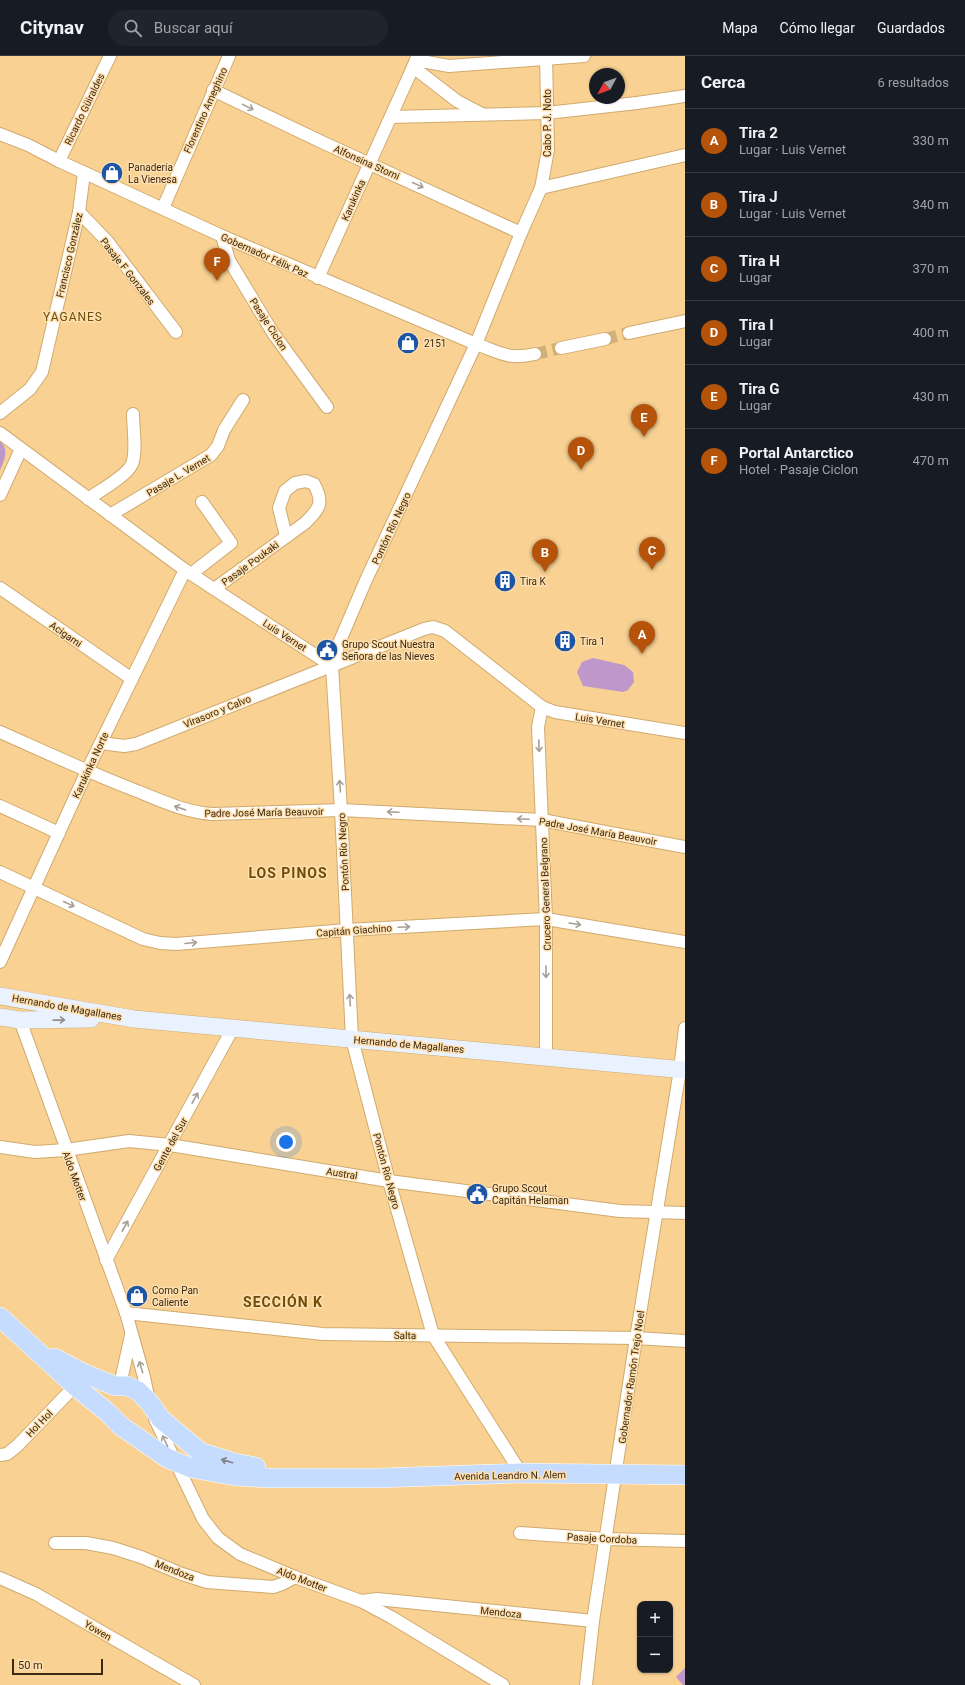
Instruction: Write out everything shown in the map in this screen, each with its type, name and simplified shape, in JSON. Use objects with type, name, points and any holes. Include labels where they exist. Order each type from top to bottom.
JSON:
[{"type":"highway","name":"Avenida Leandro N. Alem","points":[[0,1317],[75,1386],[129,1432],[154,1451],[176,1463],[191,1468],[235,1476],[335,1478],[521,1473],[685,1475]]},
{"type":"highway","name":"Avenida Leandro N. Alem","points":[[29,1344],[61,1362],[118,1385],[133,1388],[153,1411],[200,1452],[247,1465],[335,1478]]},
{"type":"highway","points":[[107,1412],[107,1397],[110,1391],[118,1385]]},
{"type":"highway","points":[[129,1432],[142,1433],[152,1425],[153,1411]]},
{"type":"main road","name":"Hernando de Magallanes","points":[[0,996],[134,1019],[682,1070]]},
{"type":"main road","name":"Hernando de Magallanes","points":[[0,1017],[20,1020],[134,1019]]},
{"type":"street","name":"Ricardo Güiraldes","points":[[59,161],[110,56]]},
{"type":"street","name":"Florentino Ameghino","points":[[163,208],[229,56]]},
{"type":"street","points":[[416,61],[449,66],[546,57],[584,56]]},
{"type":"street","name":"Cabo P. J. Noto","points":[[521,233],[541,188],[548,150],[546,57]]},
{"type":"street","points":[[416,61],[457,101],[483,114]]},
{"type":"street","name":"Karukinka","points":[[318,278],[416,61]]},
{"type":"street","name":"Alfonsina Storni","points":[[213,90],[300,132],[521,233]]},
{"type":"street","points":[[391,117],[547,113],[685,96]]},
{"type":"street","name":"Gobernador Félix Paz","points":[[0,134],[28,145],[84,173],[222,236],[476,344],[510,357],[521,357],[535,354]]},
{"type":"street","points":[[541,188],[685,156]]},
{"type":"street","name":"Francisco González","points":[[0,413],[30,389],[42,372],[79,212],[84,173]]},
{"type":"street","name":"Pasaje F Gonzales","points":[[79,212],[96,232],[107,241],[176,332]]},
{"type":"street","name":"Pontón Río Negro","points":[[521,233],[476,344],[366,580],[339,643],[332,666],[341,810],[352,1039],[389,1181],[433,1335],[521,1473]]},
{"type":"street","name":"Pasaje Ciclon","points":[[222,236],[229,260],[273,333],[326,407]]},
{"type":"street","points":[[629,333],[685,321]]},
{"type":"street","points":[[561,348],[605,338]]},
{"type":"street","name":"Pasaje L. Vernet","points":[[110,515],[211,455],[218,446],[224,430],[243,400]]},
{"type":"street","points":[[88,499],[125,472],[132,464],[134,447],[133,414]]},
{"type":"street","name":"Luis Vernet","points":[[0,433],[188,572],[332,666],[424,629],[433,627],[445,630],[542,707],[555,712],[685,733]]},
{"type":"street","points":[[0,495],[21,449]]},
{"type":"street","points":[[188,572],[231,543],[202,502]]},
{"type":"street","name":"Pasaje Poukaki","points":[[214,589],[286,536]]},
{"type":"street","name":"Karukinka Norte","points":[[0,962],[100,743],[188,572]]},
{"type":"street","name":"Acigami","points":[[0,588],[132,679]]},
{"type":"street","name":"Virasoro y Calvo","points":[[100,743],[124,746],[136,744],[332,666]]},
{"type":"street","name":"Crucero General Belgrano","points":[[542,707],[538,727],[546,919],[546,1057]]},
{"type":"street","name":"Padre José María Beauvoir","points":[[0,732],[87,771],[197,813],[212,814],[341,810],[542,820],[685,847]]},
{"type":"street","points":[[0,806],[59,833]]},
{"type":"street","name":"Capitán Giachino","points":[[0,872],[143,939],[160,943],[176,944],[347,930],[546,919],[685,942]]},
{"type":"street","name":"Aldo Motter","points":[[20,1020],[126,1313],[153,1411],[203,1519],[218,1538],[240,1554],[295,1577],[360,1601],[391,1617],[503,1685]]},
{"type":"street","name":"Gente del Sur","points":[[106,1260],[233,1028]]},
{"type":"street","name":"Gobernador Ramón Trejo Noel","points":[[586,1685],[594,1621],[636,1338],[656,1213],[682,1070],[685,1028]]},
{"type":"street","name":"Austral","points":[[0,1147],[35,1152],[66,1150],[129,1141],[170,1145],[389,1181],[620,1211],[685,1213]]},
{"type":"street","name":"Salta","points":[[126,1313],[323,1334],[636,1338],[685,1341]]},
{"type":"street","name":"Aldo Motter","points":[[118,1385],[128,1356],[132,1332]]},
{"type":"street","name":"Hol Hol","points":[[0,1455],[6,1454],[17,1446],[75,1386]]},
{"type":"street","name":"Pasaje Cordoba","points":[[520,1533],[606,1540],[685,1541]]},
{"type":"street","name":"Mendoza","points":[[55,1543],[86,1543],[113,1548],[141,1556],[182,1574],[207,1582],[273,1587],[295,1577]]},
{"type":"street","name":"Yowen","points":[[0,1578],[36,1594],[194,1685]]},
{"type":"street","name":"Mendoza","points":[[360,1601],[377,1599],[594,1621]]},
{"type":"shaded area","points":[[0,441],[3,444],[5,458],[0,470]]},
{"type":"shaded area","points":[[593,658],[624,665],[633,672],[634,682],[628,690],[623,692],[583,686],[577,672],[582,662]]},
{"type":"shaded area","points":[[685,1668],[685,1685],[683,1685],[676,1677]]},
{"type":"tunnel","points":[[605,339],[629,333]]},
{"type":"tunnel","points":[[535,354],[561,348]]},
{"type":"place","name":"Panadería La Vienesa","points":[[112,173]]},
{"type":"place","name":"Portal Antarctico","points":[[217,281]]},
{"type":"place","name":"2151","points":[[408,343]]},
{"type":"place","name":"Tira G","points":[[644,437]]},
{"type":"place","name":"Tira I","points":[[581,470]]},
{"type":"place","name":"Tira H","points":[[652,570]]},
{"type":"place","name":"Tira J","points":[[545,572]]},
{"type":"place","name":"Tira K","points":[[505,581]]},
{"type":"place","name":"Tira 1","points":[[565,641]]},
{"type":"place","name":"Grupo Scout Nuestra Señora de las Nieves","points":[[327,650]]},
{"type":"place","name":"Tira 2","points":[[642,654]]},
{"type":"place","name":"Grupo Scout Capitán Helaman","points":[[477,1194]]},
{"type":"place","name":"Como Pan Caliente","points":[[137,1296]]},
{"type":"district","name":"YAGANES","points":[[73,317]]},
{"type":"district","name":"LOS PINOS","points":[[288,873]]},
{"type":"district","name":"SECCIÓN K","points":[[283,1302]]}]
